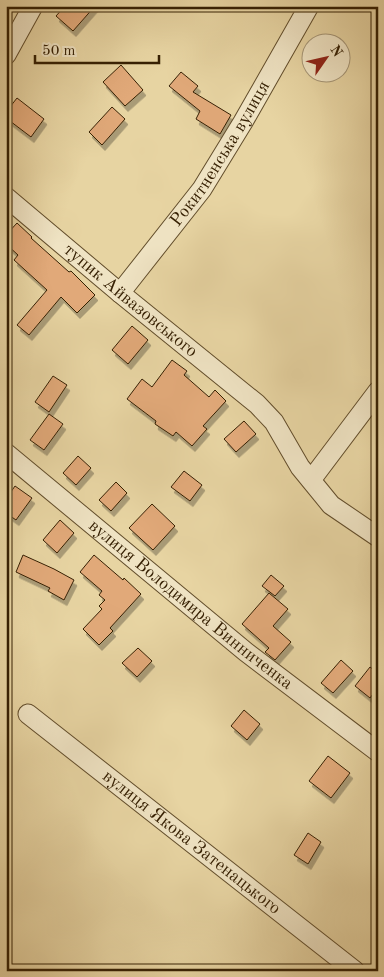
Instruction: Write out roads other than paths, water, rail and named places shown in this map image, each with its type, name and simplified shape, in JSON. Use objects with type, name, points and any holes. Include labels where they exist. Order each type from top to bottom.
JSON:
[{"type":"street","points":[[6,56],[33,6]]},
{"type":"street","name":"Рокитненська вулиця","points":[[120,293],[202,189],[243,122],[309,6]]},
{"type":"street","name":"тупик Айвазовського","points":[[6,197],[120,293],[257,404],[274,422],[300,467],[331,505],[378,537]]},
{"type":"street","points":[[311,480],[378,391]]},
{"type":"street","name":"вулиця Володимира Винниченка","points":[[6,453],[246,652],[378,752]]},
{"type":"street","name":"вулиця Якова Затенацького","points":[[28,714],[355,971]]}]
